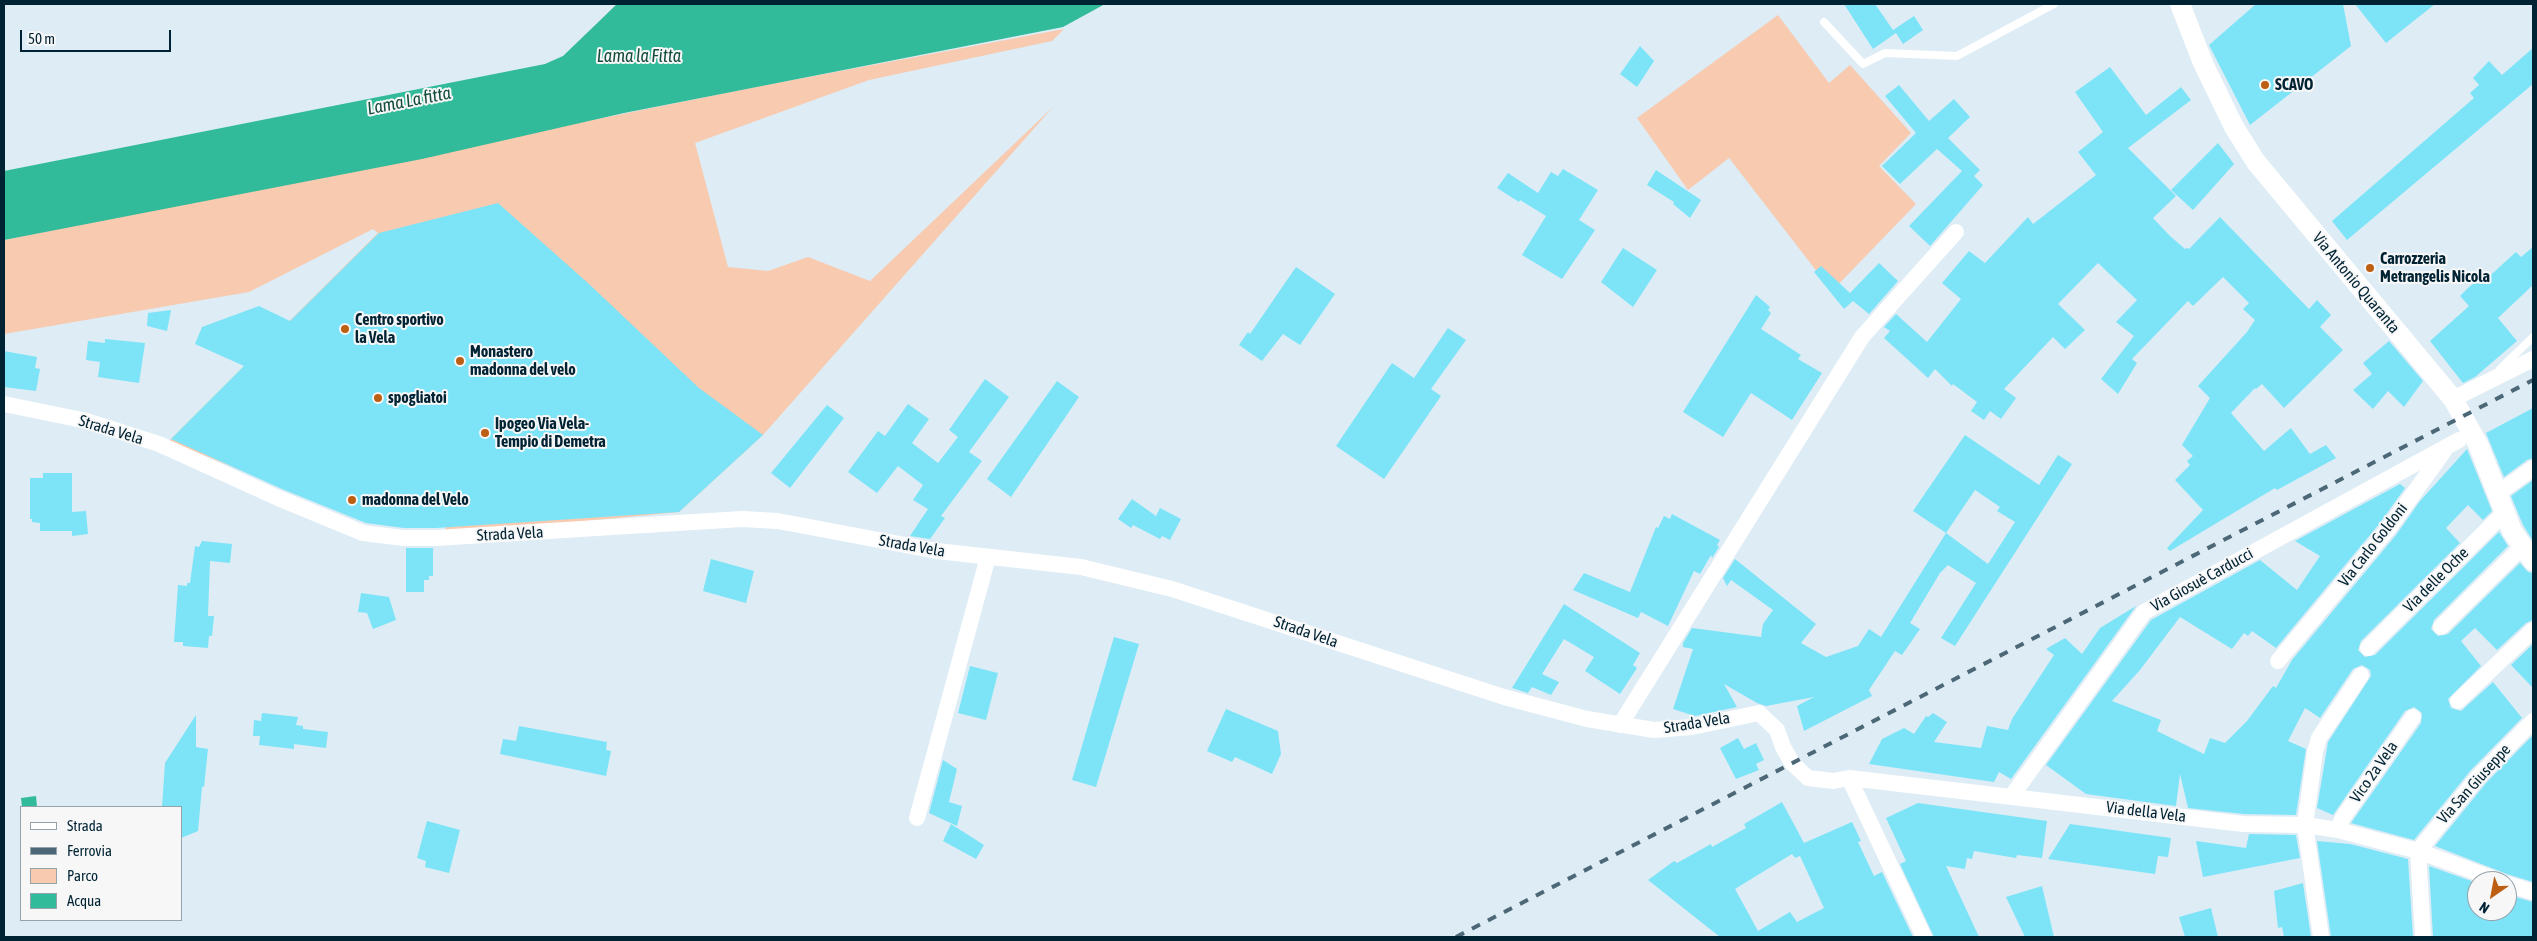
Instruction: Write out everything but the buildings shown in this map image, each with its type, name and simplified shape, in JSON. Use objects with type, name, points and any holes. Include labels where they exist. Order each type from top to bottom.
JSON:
[{"type":"street","name":"Via Antonio Quaranta","points":[[2180,4],[2217,94],[2234,127],[2256,162],[2453,399],[2464,435],[2478,444],[2512,531],[2528,554]]},
{"type":"street","points":[[1620,725],[1862,337],[1956,232]]},
{"type":"street","points":[[2453,399],[2533,358]]},
{"type":"street","name":"Strada Vela","points":[[4,404],[87,421],[159,444],[278,498],[371,534],[403,538],[436,538],[742,519],[778,521],[937,551],[1081,567],[1172,588],[1504,697],[1587,719],[1654,730],[1692,727],[1759,713],[1777,730],[1783,747],[1792,763]]},
{"type":"street","name":"Via Carlo Goldoni","points":[[2278,661],[2376,543],[2446,449],[2464,435]]},
{"type":"street","name":"Via Giosuè Carducci","points":[[2012,797],[2144,612],[2464,435]]},
{"type":"street","points":[[2497,494],[2533,468]]},
{"type":"street","name":"Via delle Oche","points":[[2368,648],[2504,512]]},
{"type":"street","points":[[2441,627],[2528,554]]},
{"type":"street","points":[[917,818],[988,557]]},
{"type":"street","points":[[2458,701],[2533,630]]},
{"type":"street","points":[[2320,937],[2306,825],[2315,752],[2319,738],[2361,674]]},
{"type":"street","name":"Vico 2a Vela","points":[[2338,830],[2342,819],[2413,717]]},
{"type":"street","name":"Via San Giuseppe","points":[[2418,851],[2479,776],[2533,721]]},
{"type":"street","name":"Via della Vela","points":[[1792,763],[1808,778],[1834,781],[1849,778],[2243,824],[2306,825],[2338,830],[2418,851],[2473,871]]},
{"type":"street","points":[[1849,778],[1924,937]]},
{"type":"street","points":[[2418,851],[2423,937]]},
{"type":"street","points":[[2517,887],[2533,892]]},
{"type":"lane","points":[[1824,22],[1863,64],[1885,53],[1957,56],[2054,4]]},
{"type":"lane","points":[[2488,381],[2533,337]]},
{"type":"green space","points":[[1778,15],[1829,83],[1850,65],[1911,133],[1879,166],[1916,204],[1832,291],[1729,158],[1688,190],[1637,118]]},
{"type":"green space","points":[[1064,29],[1052,41],[869,80],[695,143],[728,267],[768,271],[808,257],[870,281],[1053,107],[763,435],[679,512],[442,535],[449,522],[334,508],[169,441],[378,233],[373,229],[249,292],[4,334],[4,240],[745,89]]},
{"type":"water","name":"Lama la Fitta","points":[[617,4],[1105,4],[1063,27],[624,113],[422,159],[4,240],[4,171],[545,64],[563,56]]},
{"type":"water","points":[[36,796],[37,806],[22,806],[21,798]]},
{"type":"railway","points":[[1456,937],[2533,380]]},
{"type":"place","name":"SCAVO","points":[[2265,85]]},
{"type":"place","name":"Carrozzeria Metrangelis Nicola","points":[[2370,268]]},
{"type":"place","name":"Centro sportivo la Vela","points":[[345,329]]},
{"type":"place","name":"Monastero madonna del velo","points":[[460,361]]},
{"type":"place","name":"spogliatoi","points":[[378,398]]},
{"type":"place","name":"Ipogeo Via Vela- Tempio di Demetra","points":[[485,433]]},
{"type":"place","name":"madonna del Velo","points":[[352,500]]},
{"type":"water label","name":"Lama La fitta","points":[[409,101]]}]
